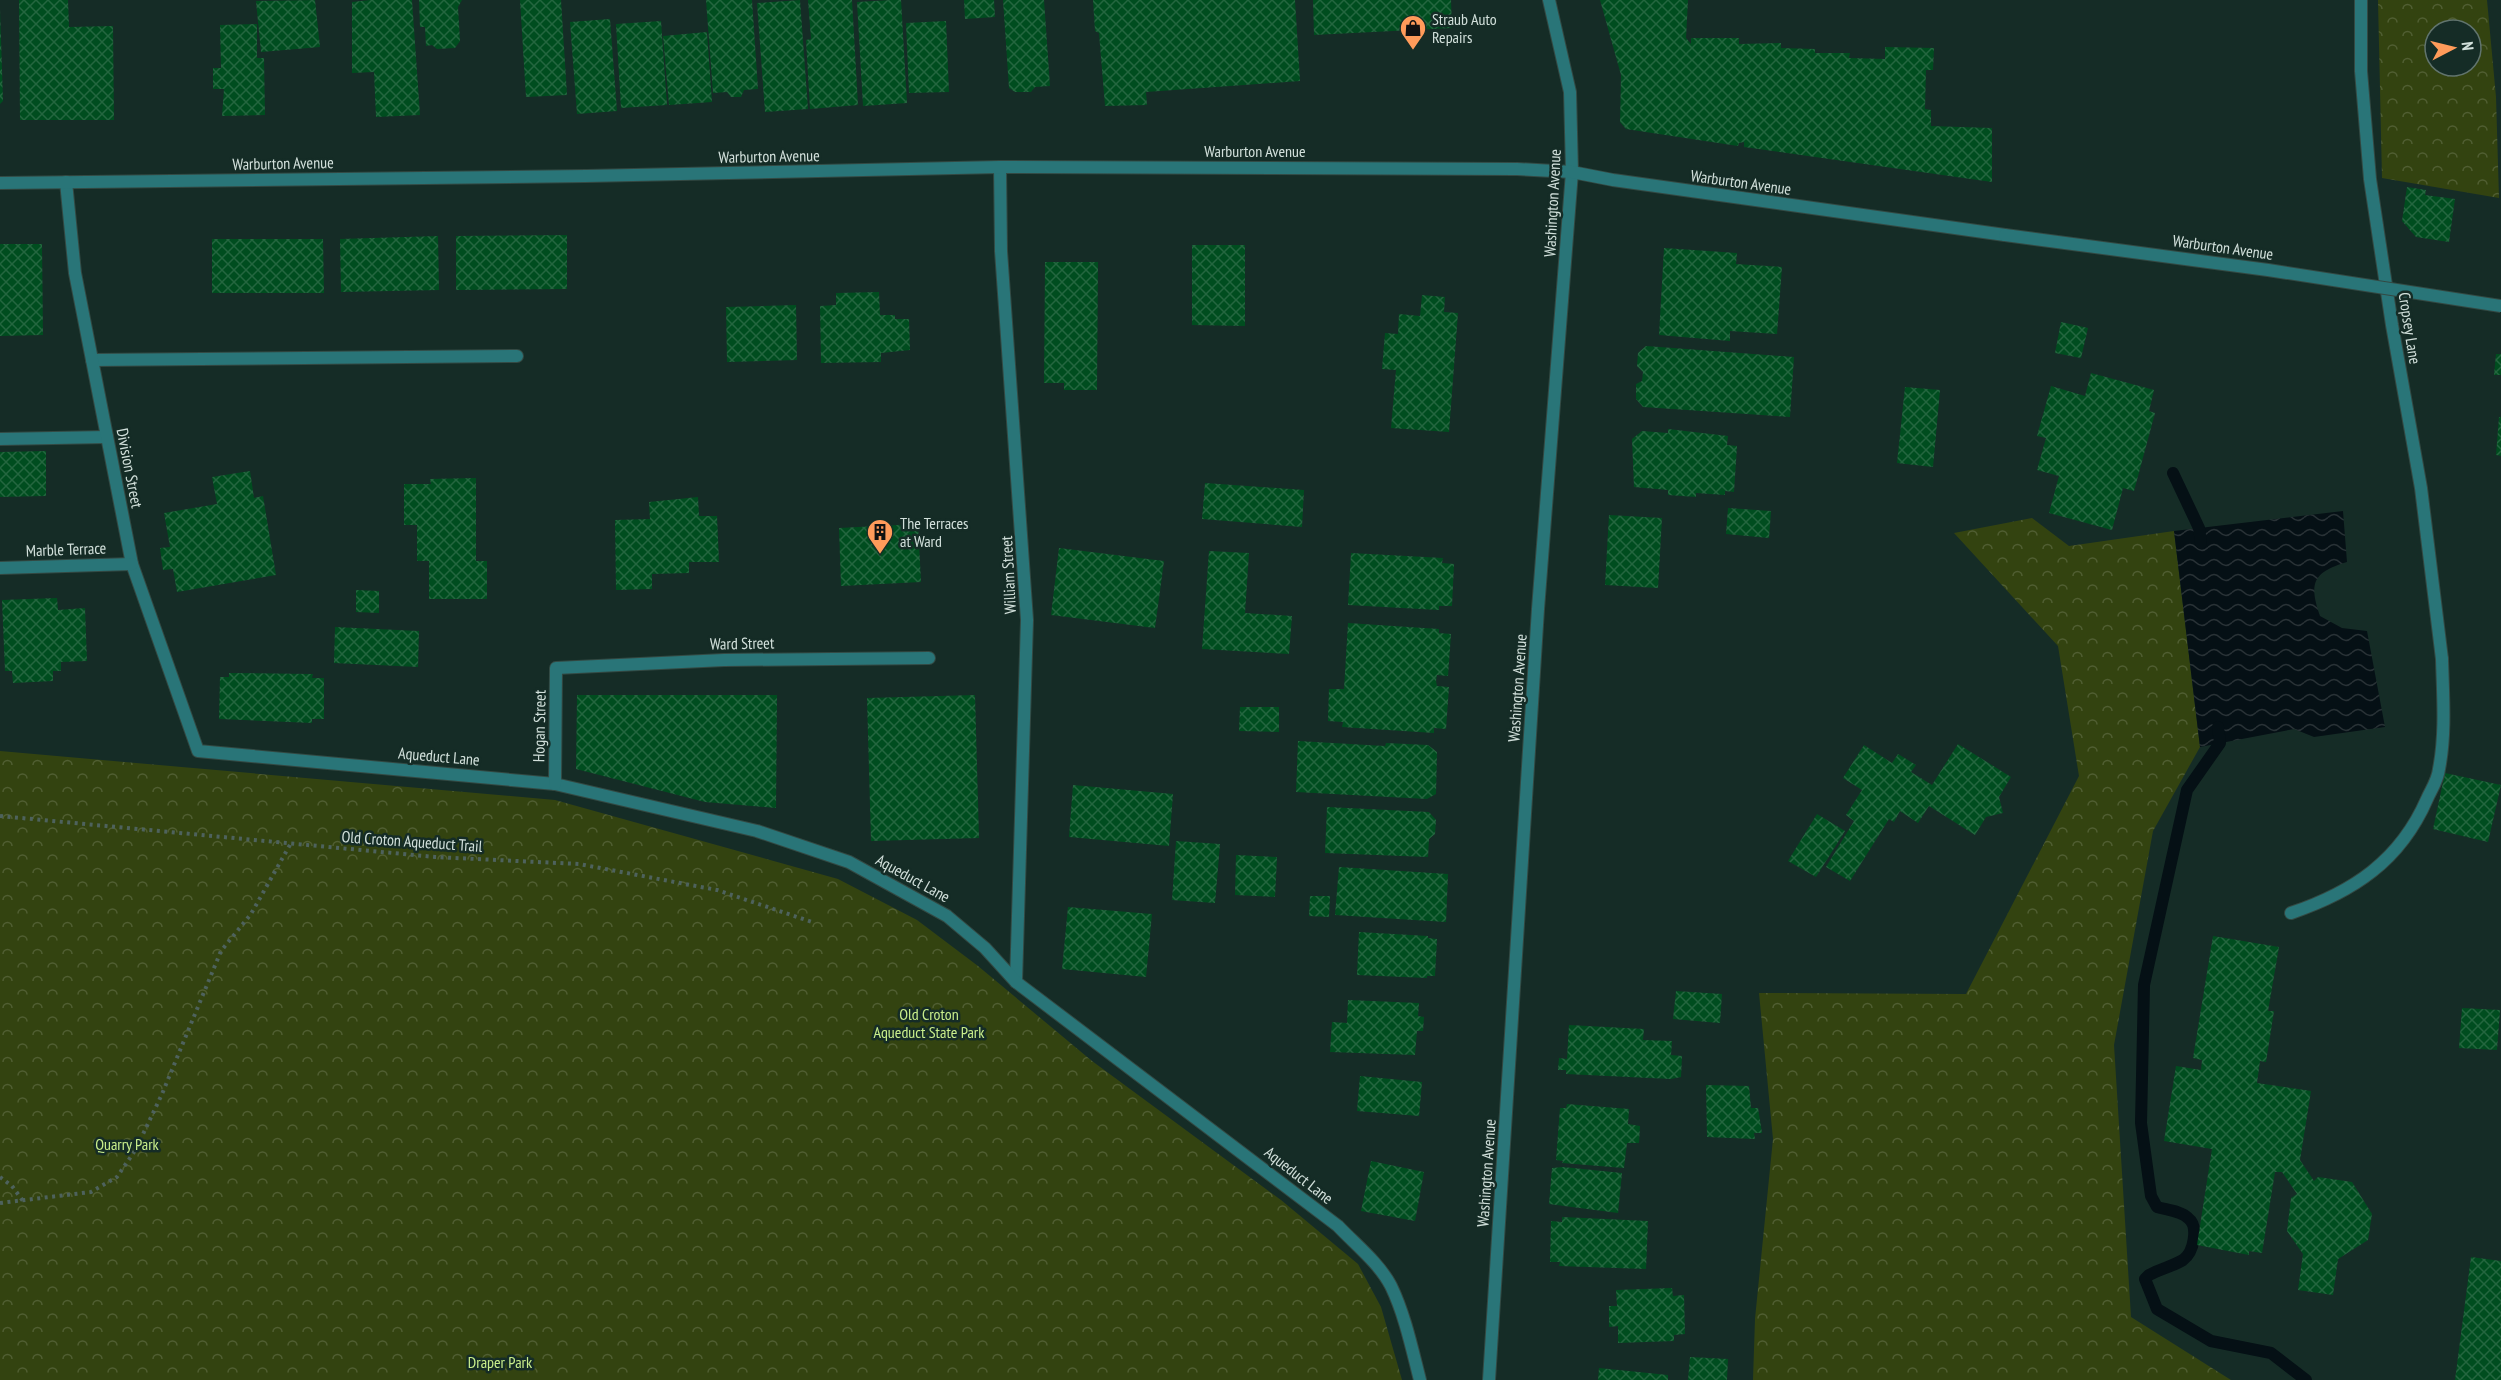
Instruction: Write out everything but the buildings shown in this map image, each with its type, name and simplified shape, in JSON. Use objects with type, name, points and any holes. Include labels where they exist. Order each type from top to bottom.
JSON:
[{"type":"street","name":"Washington Avenue","points":[[1489,1380],[1538,609],[1572,172],[1570,92],[1549,0]]},
{"type":"street","name":"Cropsey Lane","points":[[2291,913],[2323,902],[2393,856],[2418,822],[2439,772],[2444,722],[2442,659],[2421,488],[2392,325],[2370,179],[2361,71],[2361,0]]},
{"type":"street","name":"Warburton Avenue","points":[[0,183],[586,176],[1000,167],[1517,168],[1572,172],[1613,180],[2268,270],[2501,306]]},
{"type":"street","name":"William Street","points":[[1000,167],[1001,251],[1027,620],[1016,982]]},
{"type":"street","name":"Division Street","points":[[66,182],[75,273],[132,564],[198,752]]},
{"type":"street","points":[[92,360],[517,356]]},
{"type":"street","points":[[0,439],[108,438]]},
{"type":"street","name":"Marble Terrace","points":[[0,568],[132,564]]},
{"type":"street","name":"Ward Street","points":[[556,668],[724,660],[929,658]]},
{"type":"street","name":"Hogan Street","points":[[555,784],[556,668]]},
{"type":"street","name":"Aqueduct Lane","points":[[198,752],[555,784],[757,831],[849,862],[947,916],[985,948],[1016,982],[1213,1129],[1352,1241],[1374,1262],[1390,1284],[1402,1314],[1420,1380]]},
{"type":"path","name":"Old Croton Aqueduct Trail","points":[[0,816],[435,857],[579,864],[717,890],[815,923]]},
{"type":"path","points":[[0,1203],[91,1192],[117,1177],[136,1149],[158,1103],[221,951],[252,914],[291,843]]},
{"type":"path","points":[[0,1177],[12,1186],[23,1202]]},
{"type":"green space","points":[[2378,0],[2487,0],[2496,97],[2499,198],[2382,178]]},
{"type":"green space","points":[[2032,518],[2069,546],[2174,531],[2200,747],[2153,831],[2114,1045],[2131,1317],[2231,1380],[1753,1380],[1755,1319],[1773,1139],[1759,993],[1966,994],[2079,776],[2058,646],[1954,533]]},
{"type":"green space","points":[[0,751],[555,800],[838,879],[917,920],[978,966],[1092,1061],[1281,1200],[1358,1264],[1381,1307],[1402,1380],[0,1380]]},
{"type":"water","points":[[2343,511],[2347,562],[2327,570],[2317,580],[2316,604],[2320,616],[2342,628],[2367,631],[2385,727],[2314,737],[2294,729],[2200,747],[2174,531]]},
{"type":"waterway","points":[[2173,473],[2199,528],[2201,543]]},
{"type":"waterway","points":[[2218,727],[2220,743],[2187,790],[2144,985],[2141,1123],[2151,1196],[2157,1207],[2178,1212],[2188,1218],[2193,1227],[2194,1239],[2190,1251],[2183,1260],[2145,1279],[2157,1309],[2211,1341],[2271,1353],[2306,1380]]},
{"type":"place","name":"Straub Auto Repairs","points":[[1413,51]]},
{"type":"place","name":"The Terraces at Ward","points":[[880,555]]},
{"type":"park label","name":"Old Croton Aqueduct State Park","points":[[929,1023]]},
{"type":"park label","name":"Quarry Park","points":[[127,1144]]},
{"type":"park label","name":"Draper Park","points":[[500,1362]]}]
